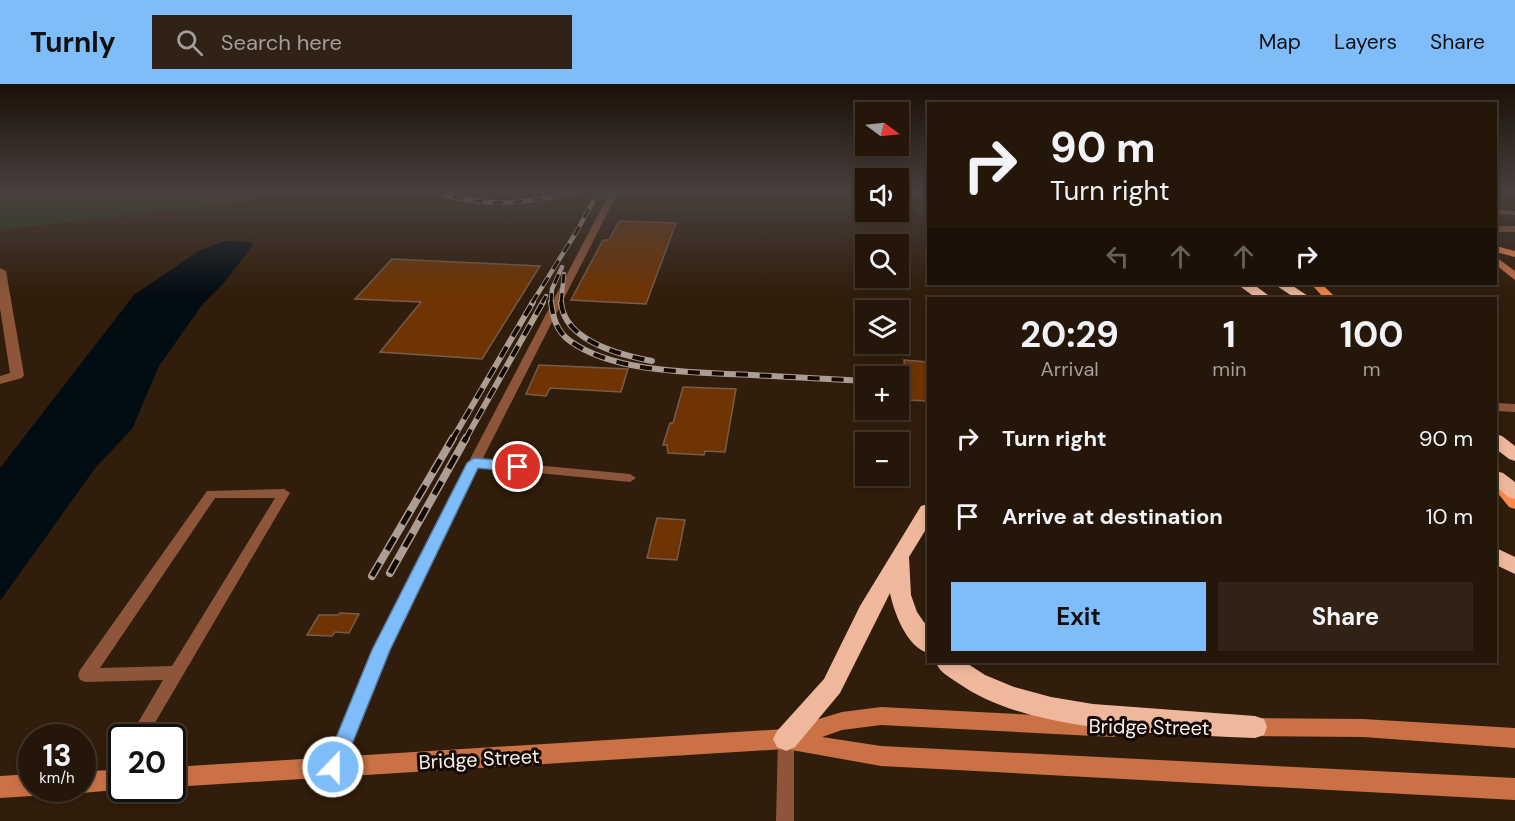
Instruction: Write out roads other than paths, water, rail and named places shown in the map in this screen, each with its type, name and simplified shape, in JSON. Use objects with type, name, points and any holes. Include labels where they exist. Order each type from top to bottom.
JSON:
[{"type":"highway","points":[[1246,285],[1264,297]]},
{"type":"highway","points":[[1283,285],[1302,297]]},
{"type":"highway","points":[[1497,441],[1515,455]]},
{"type":"highway","points":[[1497,478],[1515,492]]},
{"type":"highway","points":[[786,739],[832,686],[868,612],[927,513]]},
{"type":"highway","points":[[901,553],[898,578],[904,612],[927,643]]},
{"type":"highway","points":[[1497,557],[1515,566]]},
{"type":"highway","points":[[948,663],[956,670],[1001,694],[1060,710],[1135,720],[1255,727]]},
{"type":"main road","points":[[1497,239],[1515,244]]},
{"type":"main road","points":[[1497,249],[1515,255]]},
{"type":"main road","points":[[1497,261],[1515,277]]},
{"type":"main road","points":[[1317,285],[1329,297]]},
{"type":"main road","points":[[1497,483],[1515,503]]},
{"type":"main road","name":"Bridge Street","points":[[186,776],[786,739],[842,721],[881,716],[1132,729],[1363,728],[1515,736]]},
{"type":"main road","name":"Bridge Street","points":[[786,739],[881,756],[1515,789]]},
{"type":"street","points":[[1497,229],[1515,229]]},
{"type":"street","points":[[0,271],[17,375],[0,380]]},
{"type":"street","points":[[1497,407],[1515,408]]},
{"type":"lane","points":[[333,767],[381,650],[596,226]]},
{"type":"lane","points":[[474,463],[630,478]]},
{"type":"lane","points":[[146,724],[176,674],[284,493],[212,494],[86,675],[176,674]]},
{"type":"lane","points":[[785,821],[786,739]]},
{"type":"railway","points":[[532,303],[579,226]]},
{"type":"railway","points":[[551,302],[552,289],[562,267]]},
{"type":"railway","points":[[561,302],[564,274]]},
{"type":"railway","points":[[542,303],[546,296]]},
{"type":"railway","points":[[452,440],[533,302]]},
{"type":"railway","points":[[465,440],[543,302]]},
{"type":"railway","points":[[551,302],[556,323],[565,337],[589,352],[610,360],[682,372],[855,380]]},
{"type":"railway","points":[[561,302],[564,315],[572,327],[583,336],[610,350],[652,361]]},
{"type":"railway","points":[[372,576],[453,438]]},
{"type":"railway","points":[[390,573],[466,438]]}]
